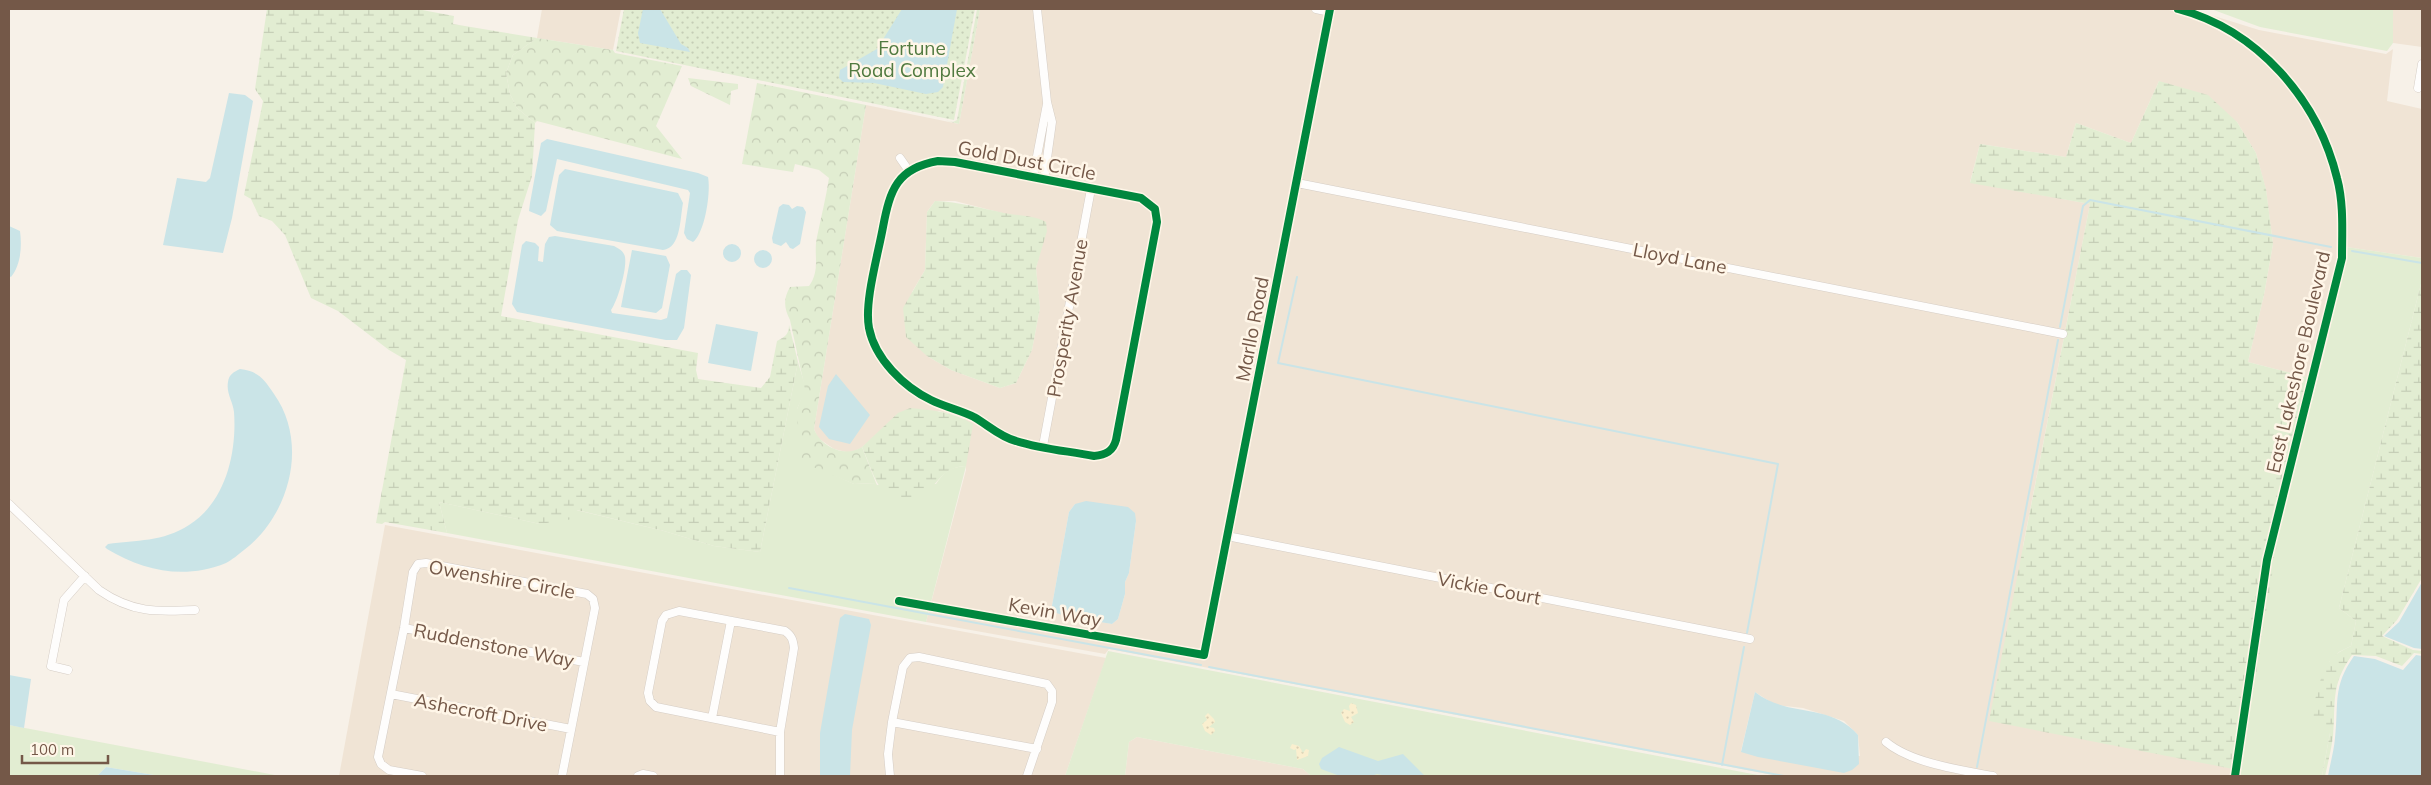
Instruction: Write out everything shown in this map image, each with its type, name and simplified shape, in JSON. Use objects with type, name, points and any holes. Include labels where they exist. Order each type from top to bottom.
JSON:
[{"type":"street","points":[[1037,9],[1047,102],[1052,122],[1044,180]]},
{"type":"street","points":[[1316,9],[1330,10]]},
{"type":"street","name":"East Lakeshore Boulevard","points":[[2178,9],[2194,13],[2251,45],[2283,73],[2310,110],[2328,146],[2338,179],[2343,212],[2342,258],[2267,560],[2235,776]]},
{"type":"street","name":"Marllo Road","points":[[1204,655],[1298,183],[1330,10]]},
{"type":"street","points":[[2418,88],[2422,64]]},
{"type":"street","points":[[1032,177],[1047,102]]},
{"type":"street","points":[[900,158],[909,171]]},
{"type":"street","name":"Gold Dust Circle","points":[[946,161],[1032,177],[1141,198],[1155,209],[1157,222],[1115,446],[1106,454],[1094,456],[1006,438],[975,418],[915,391],[888,366],[875,348],[868,326],[868,305],[884,218],[894,188],[909,171],[925,163],[946,161]]},
{"type":"street","name":"Lloyd Lane","points":[[1298,183],[2063,334]]},
{"type":"street","name":"Prosperity Avenue","points":[[1043,446],[1091,188]]},
{"type":"street","points":[[9,504],[113,600],[132,607],[162,611],[195,610]]},
{"type":"street","name":"Vickie Court","points":[[1227,536],[1750,639]]},
{"type":"street","name":"Owenshire Circle","points":[[422,776],[389,770],[381,764],[378,756],[404,628],[413,572],[418,564],[435,565],[587,594],[593,599],[595,608],[562,776]]},
{"type":"street","points":[[68,670],[51,666],[64,600],[85,576]]},
{"type":"street","name":"Kevin Way","points":[[900,601],[1204,655]]},
{"type":"street","points":[[780,732],[656,707],[650,701],[648,693],[662,621],[666,615],[679,611],[785,631],[793,640],[794,648],[780,732],[780,776]]},
{"type":"street","points":[[712,718],[731,621]]},
{"type":"street","name":"Ruddenstone Way","points":[[404,628],[584,662]]},
{"type":"street","points":[[890,776],[888,754],[903,667],[910,658],[919,657],[1048,684],[1052,691],[1052,702],[1027,776]]},
{"type":"street","name":"Ashecroft Drive","points":[[391,694],[571,729]]},
{"type":"street","points":[[892,722],[1037,749]]},
{"type":"street","points":[[1886,742],[1898,752],[1958,770],[1993,776]]},
{"type":"street","points":[[638,776],[643,774],[653,776]]},
{"type":"shaded area","points":[[542,9],[621,9],[613,50],[537,38]]},
{"type":"shaded area","points":[[980,9],[2165,9],[2193,16],[2249,48],[2281,76],[2307,112],[2325,148],[2335,180],[2340,213],[2339,257],[2310,378],[2248,362],[2264,295],[2273,244],[2266,190],[2256,153],[2237,122],[2159,81],[2131,143],[2076,123],[2066,157],[1980,144],[1970,182],[2090,204],[2023,546],[2233,769],[2232,776],[1778,776],[1109,649],[1105,654],[926,622],[966,470],[964,418],[939,411],[880,432],[861,448],[850,453],[834,449],[818,438],[814,429],[866,105],[959,124]],"holes":[[[935,201],[955,201],[1006,214],[1040,252],[1036,268],[1040,308],[1032,350],[1016,383],[1000,388],[951,370],[927,356],[912,292],[925,270],[927,212]],[[1075,504],[1136,521],[1129,573],[1125,582],[1125,594],[1118,619],[1112,624],[1051,611],[1069,512]],[[1755,692],[1775,705],[1803,708],[1844,721],[1858,735],[1860,756],[1741,751]]]},
{"type":"shaded area","points":[[2393,9],[2422,9],[2422,47],[2393,43]]},
{"type":"shaded area","points":[[2198,11],[2259,30],[2386,54],[2393,49],[2387,101],[2422,109],[2422,258],[2346,247],[2345,259],[2328,339],[2317,380],[2345,258],[2346,212],[2341,178],[2330,145],[2312,108],[2285,71],[2252,42]]},
{"type":"shaded area","points":[[385,525],[1106,658],[1065,776],[339,776]]},
{"type":"shaded area","points":[[1137,737],[1303,769],[1311,776],[1125,776],[1129,742]]},
{"type":"green space","points":[[267,9],[417,9],[454,16],[453,24],[537,38],[513,55],[506,73],[510,94],[517,108],[535,123],[532,176],[518,220],[501,316],[698,353],[696,370],[698,379],[761,388],[770,377],[777,341],[786,335],[789,325],[798,362],[760,552],[714,546],[664,531],[577,510],[573,519],[540,524],[439,502],[447,533],[385,522],[382,524],[376,523],[406,360],[389,350],[338,311],[311,298],[285,235],[272,221],[259,216],[251,199],[244,195],[263,101],[255,89]]},
{"type":"green space","name":"Fortune Road Complex","points":[[624,9],[975,9],[954,120],[616,51]]},
{"type":"green space","points":[[977,9],[980,9],[959,124],[944,120],[953,122],[957,120]]},
{"type":"green space","points":[[2211,9],[2393,9],[2393,43],[2387,51],[2260,27]]},
{"type":"green space","points":[[537,38],[613,50],[615,53],[682,66],[656,126],[682,159],[537,121],[535,123],[517,108],[510,94],[506,73],[513,55]]},
{"type":"green space","points":[[688,78],[738,84],[738,89],[731,91],[730,105],[691,86]]},
{"type":"green space","points":[[2159,81],[2208,95],[2237,122],[2256,153],[2266,189],[2273,244],[2264,295],[2248,362],[2310,378],[2264,559],[2233,769],[1989,721],[2090,204],[1970,183],[1980,144],[2066,157],[2076,123],[2131,143]]},
{"type":"green space","points":[[757,83],[866,105],[814,429],[822,441],[834,449],[848,451],[862,447],[876,483],[854,484],[806,464],[799,457],[797,409],[805,389],[785,300],[790,287],[809,286],[813,280],[816,268],[817,237],[829,178],[819,170],[795,164],[793,172],[742,164]]},
{"type":"green space","points":[[935,201],[1031,217],[1046,222],[1047,231],[1036,268],[1040,308],[1032,350],[1016,383],[1000,388],[951,370],[927,356],[906,337],[903,308],[925,270],[927,212]]},
{"type":"green space","points":[[2346,247],[2422,258],[2422,280],[2339,608],[2356,621],[2351,646],[2339,652],[2329,662],[2330,733],[2322,776],[2238,776],[2277,535],[2328,339]]},
{"type":"green space","points":[[2422,280],[2422,578],[2397,620],[2382,636],[2413,650],[2422,651],[2422,654],[2414,653],[2402,666],[2376,656],[2352,655],[2340,676],[2337,686],[2332,742],[2325,776],[2322,776],[2330,733],[2313,723],[2315,700],[2322,676],[2331,659],[2351,646],[2356,621],[2339,608]]},
{"type":"green space","points":[[798,362],[806,389],[797,409],[821,469],[854,484],[936,484],[949,471],[956,467],[966,466],[926,622],[447,533],[439,502],[540,524],[576,510],[664,531],[714,546],[760,552]]},
{"type":"green space","points":[[910,408],[951,414],[973,424],[966,466],[947,472],[923,497],[907,498],[887,493],[881,488],[876,481],[862,447],[898,413]]},
{"type":"green space","points":[[2282,513],[2242,762],[2239,767],[2270,560]]},
{"type":"green space","points":[[1108,651],[1763,776],[1311,776],[1303,769],[1137,737],[1129,742],[1125,776],[1065,776]]},
{"type":"green space","points":[[9,725],[280,776],[160,776],[106,767],[97,776],[9,776]]},
{"type":"sand","points":[[1351,703],[1356,705],[1358,713],[1351,717],[1354,722],[1350,725],[1345,722],[1341,713],[1344,709],[1350,711],[1349,706]]},
{"type":"sand","points":[[1208,713],[1215,722],[1209,727],[1214,728],[1215,731],[1211,735],[1205,731],[1202,724],[1207,720],[1205,716]]},
{"type":"sand","points":[[1292,744],[1299,746],[1303,753],[1306,749],[1309,750],[1308,756],[1297,760],[1296,749],[1290,748]]},
{"type":"water","points":[[643,9],[660,9],[681,44],[688,48],[690,52],[640,43],[638,33]]},
{"type":"water","points":[[902,9],[957,9],[943,87],[938,92],[926,94],[874,83],[843,82],[839,78],[840,70],[877,49]]},
{"type":"water","points":[[229,93],[245,95],[253,101],[232,218],[223,253],[163,245],[177,178],[206,182],[210,178]]},
{"type":"water","points":[[547,139],[698,173],[708,177],[709,192],[706,212],[697,237],[693,242],[687,239],[684,233],[690,193],[688,190],[557,159],[546,211],[541,216],[529,211],[541,143]]},
{"type":"water","points":[[565,169],[678,193],[683,203],[679,231],[673,244],[663,250],[557,231],[550,225],[559,175]]},
{"type":"water","points":[[783,204],[789,205],[792,209],[797,206],[803,207],[806,212],[800,244],[793,249],[786,242],[781,246],[773,243],[772,238],[779,207]]},
{"type":"water","points":[[9,226],[20,231],[21,243],[19,261],[11,277],[9,276]]},
{"type":"water","points":[[555,236],[614,246],[624,253],[623,276],[611,310],[612,313],[661,320],[667,318],[676,274],[681,270],[687,270],[691,275],[684,328],[677,340],[666,340],[517,312],[512,304],[522,245],[526,241],[535,243],[539,247],[538,261],[543,262],[545,244],[549,237]]},
{"type":"water","points":[[732,244],[738,247],[741,253],[738,259],[732,262],[726,259],[723,253],[726,247]]},
{"type":"water","points":[[632,250],[666,256],[670,265],[662,308],[656,313],[621,307]]},
{"type":"water","points":[[759,250],[767,250],[772,255],[770,266],[759,268],[754,263],[754,255]]},
{"type":"water","points":[[716,324],[758,332],[751,371],[708,363]]},
{"type":"water","points":[[240,369],[256,374],[267,384],[285,413],[291,434],[292,456],[289,477],[283,498],[273,518],[260,535],[233,559],[226,563],[195,571],[165,571],[150,568],[121,557],[107,549],[105,547],[108,544],[149,539],[179,531],[202,515],[212,503],[227,475],[231,459],[234,412],[228,390],[228,382],[231,375]]},
{"type":"water","points":[[836,374],[870,415],[850,444],[829,439],[819,427],[828,386]]},
{"type":"water","points":[[1086,501],[1128,507],[1135,513],[1136,521],[1129,573],[1125,582],[1125,594],[1118,619],[1112,624],[1065,616],[1051,611],[1069,512],[1075,504]]},
{"type":"water","points":[[2422,582],[2422,649],[2414,648],[2384,636],[2399,622]]},
{"type":"water","points":[[845,614],[869,619],[871,625],[852,730],[850,776],[820,776],[820,733],[840,618]]},
{"type":"water","points":[[2416,655],[2422,656],[2422,776],[2328,776],[2334,743],[2339,687],[2342,677],[2354,656],[2375,659],[2403,670]]},
{"type":"water","points":[[9,675],[31,679],[24,728],[9,725]]},
{"type":"water","points":[[1755,692],[1767,700],[1835,718],[1847,725],[1858,735],[1859,764],[1852,770],[1844,773],[1758,757],[1741,752]]},
{"type":"water","points":[[1339,747],[1378,761],[1403,754],[1425,776],[1387,776],[1377,774],[1371,776],[1340,776],[1321,769],[1319,764],[1322,758]]},
{"type":"water","points":[[106,767],[160,776],[97,776]]},
{"type":"waterway","points":[[2060,327],[2083,206],[2090,200],[2331,247]]},
{"type":"waterway","points":[[2352,251],[2422,263]]},
{"type":"waterway","points":[[1297,277],[1278,363],[1778,464],[1747,633]]},
{"type":"waterway","points":[[1977,767],[2058,340]]},
{"type":"waterway","points":[[789,588],[1201,665]]},
{"type":"waterway","points":[[1722,765],[1744,647]]},
{"type":"waterway","points":[[1209,667],[1784,776]]},
{"type":"cycle path","points":[[899,601],[1204,655],[1330,9]]},
{"type":"cycle path","points":[[2178,9],[2207,19],[2234,33],[2258,51],[2280,72],[2299,96],[2315,122],[2328,149],[2337,178],[2342,208],[2342,258],[2267,560],[2235,776]]},
{"type":"cycle path","points":[[938,161],[955,162],[1141,198],[1155,209],[1157,222],[1116,440],[1108,452],[1094,456],[1035,446],[1010,439],[974,417],[936,402],[911,388],[892,371],[877,350],[869,328],[868,305],[889,202],[904,175],[924,164],[938,161]]}]
